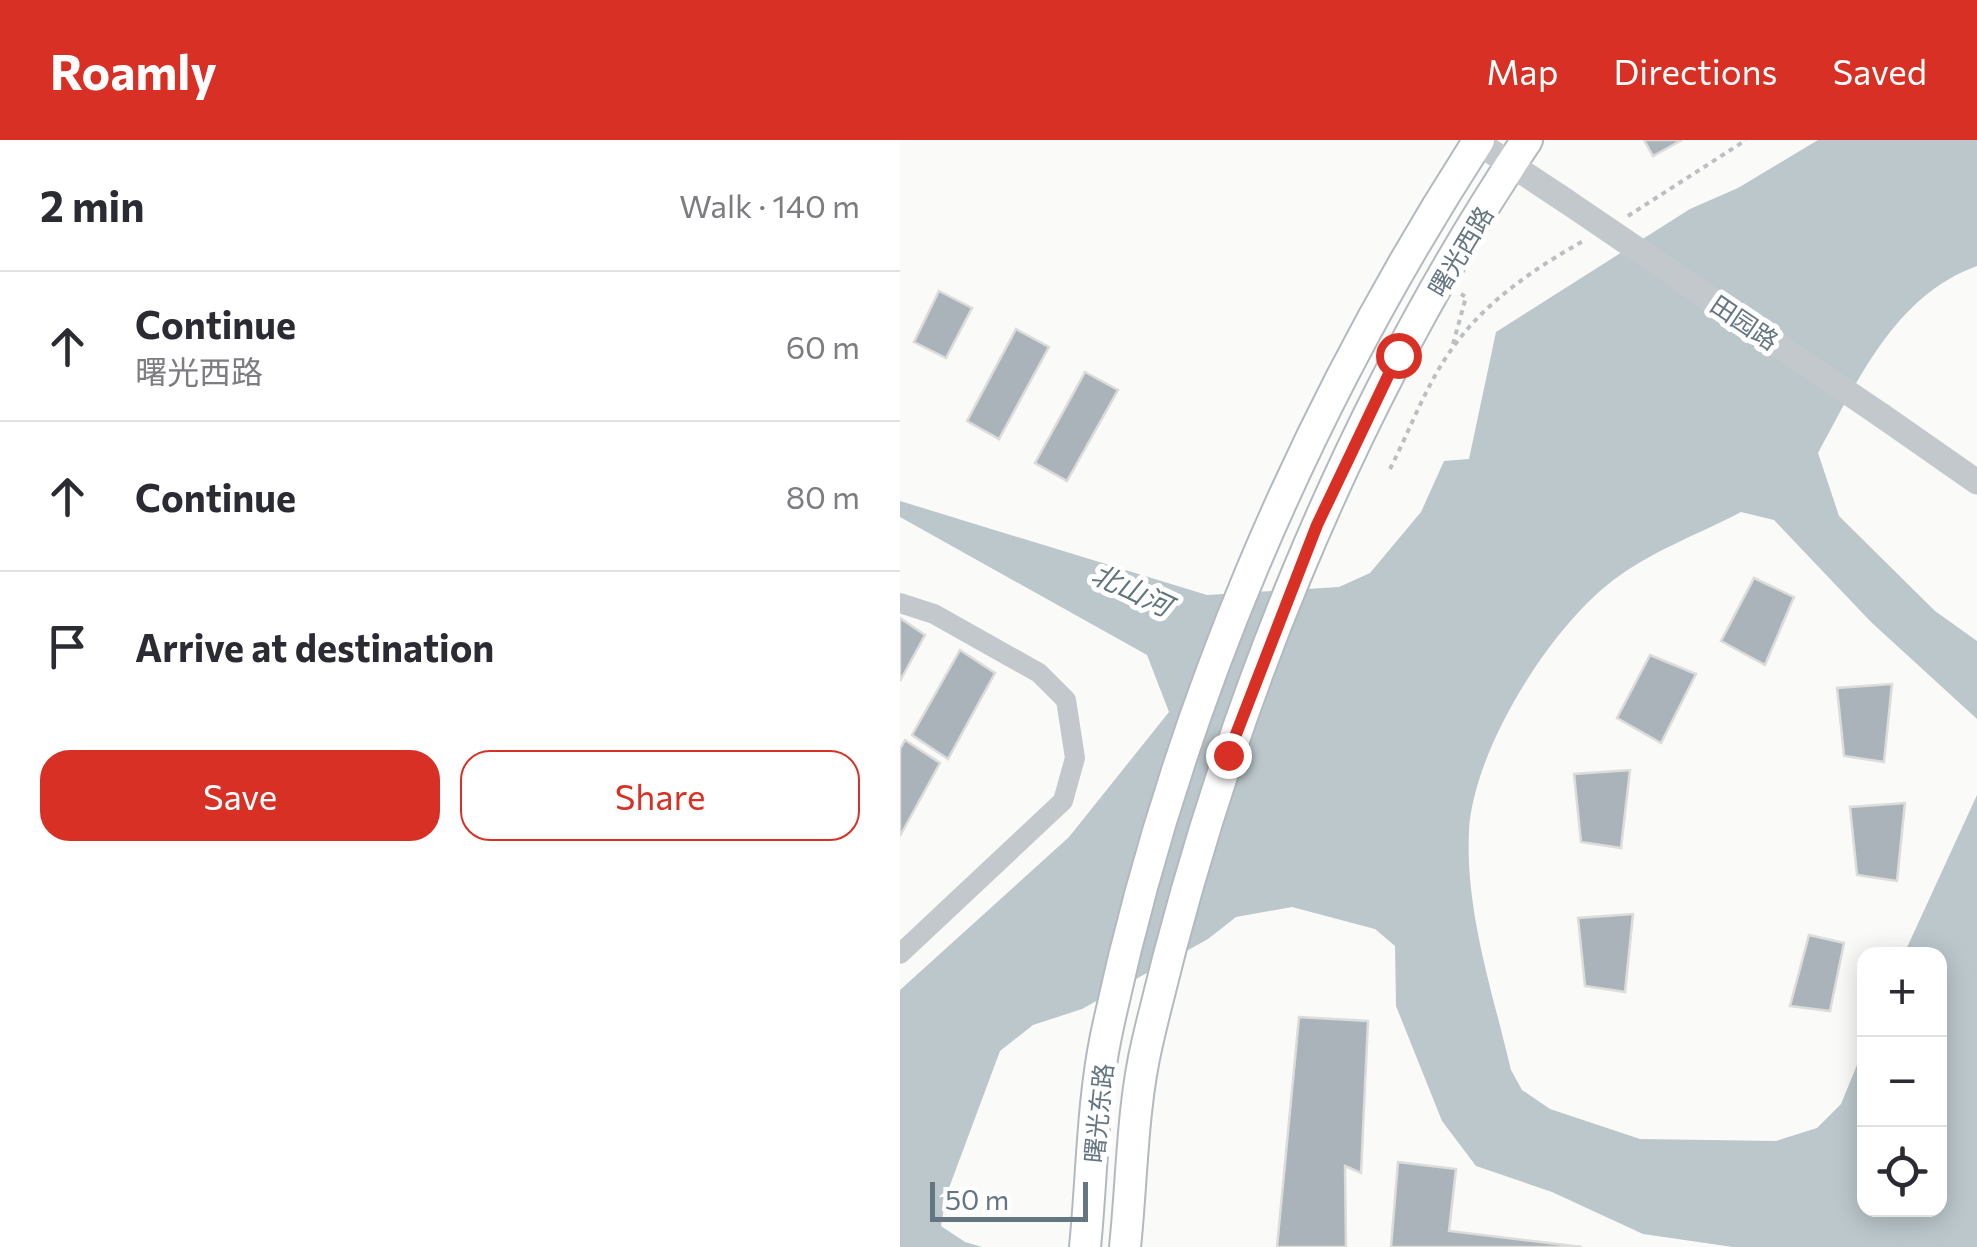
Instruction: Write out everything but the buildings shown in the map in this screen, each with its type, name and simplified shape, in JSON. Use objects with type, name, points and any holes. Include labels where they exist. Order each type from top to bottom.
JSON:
[{"type":"main road","name":"曙光西路","points":[[1106,1040],[1192,719],[1277,505],[1378,312],[1476,141]]},
{"type":"main road","name":"曙光西路","points":[[1146,1047],[1228,755],[1317,525],[1398,355],[1520,152]]},
{"type":"main road","name":"曙光东路","points":[[1085,1247],[1106,1040]]},
{"type":"main road","name":"曙光东路","points":[[1125,1247],[1146,1047]]},
{"type":"street","name":"田园路","points":[[1476,141],[1520,152],[1566,201],[1977,482]]},
{"type":"street","points":[[900,602],[934,614],[1040,673],[1066,700],[1075,758],[1064,801],[900,954]]},
{"type":"path","points":[[1620,221],[1746,140]]},
{"type":"path","points":[[1452,348],[1474,321],[1526,277],[1588,238]]},
{"type":"path","points":[[1390,470],[1452,348],[1466,297],[1441,282]]},
{"type":"water","name":"北山河","points":[[1818,140],[1977,140],[1977,266],[1948,280],[1901,319],[1864,370],[1818,453],[1839,516],[1935,611],[1977,641],[1977,719],[1871,622],[1774,520],[1741,512],[1619,576],[1568,624],[1521,690],[1485,763],[1469,831],[1471,891],[1482,952],[1511,1070],[1522,1090],[1550,1109],[1640,1139],[1776,1141],[1817,1128],[1841,1104],[1857,1065],[1857,1217],[1947,1217],[1947,947],[1907,947],[1977,795],[1977,1247],[1733,1247],[1643,1234],[1552,1192],[1476,1166],[1442,1121],[1396,1006],[1395,946],[1375,929],[1292,907],[1236,917],[1208,939],[1082,1009],[1033,1025],[1000,1051],[946,1196],[941,1226],[965,1242],[982,1247],[900,1247],[900,990],[1069,837],[1169,712],[1147,655],[900,517],[900,501],[1207,595],[1339,587],[1370,573],[1421,512],[1444,461],[1469,459],[1496,332],[1690,209],[1738,188]]},
{"type":"route","points":[[1228,755],[1317,525],[1398,355]]}]
